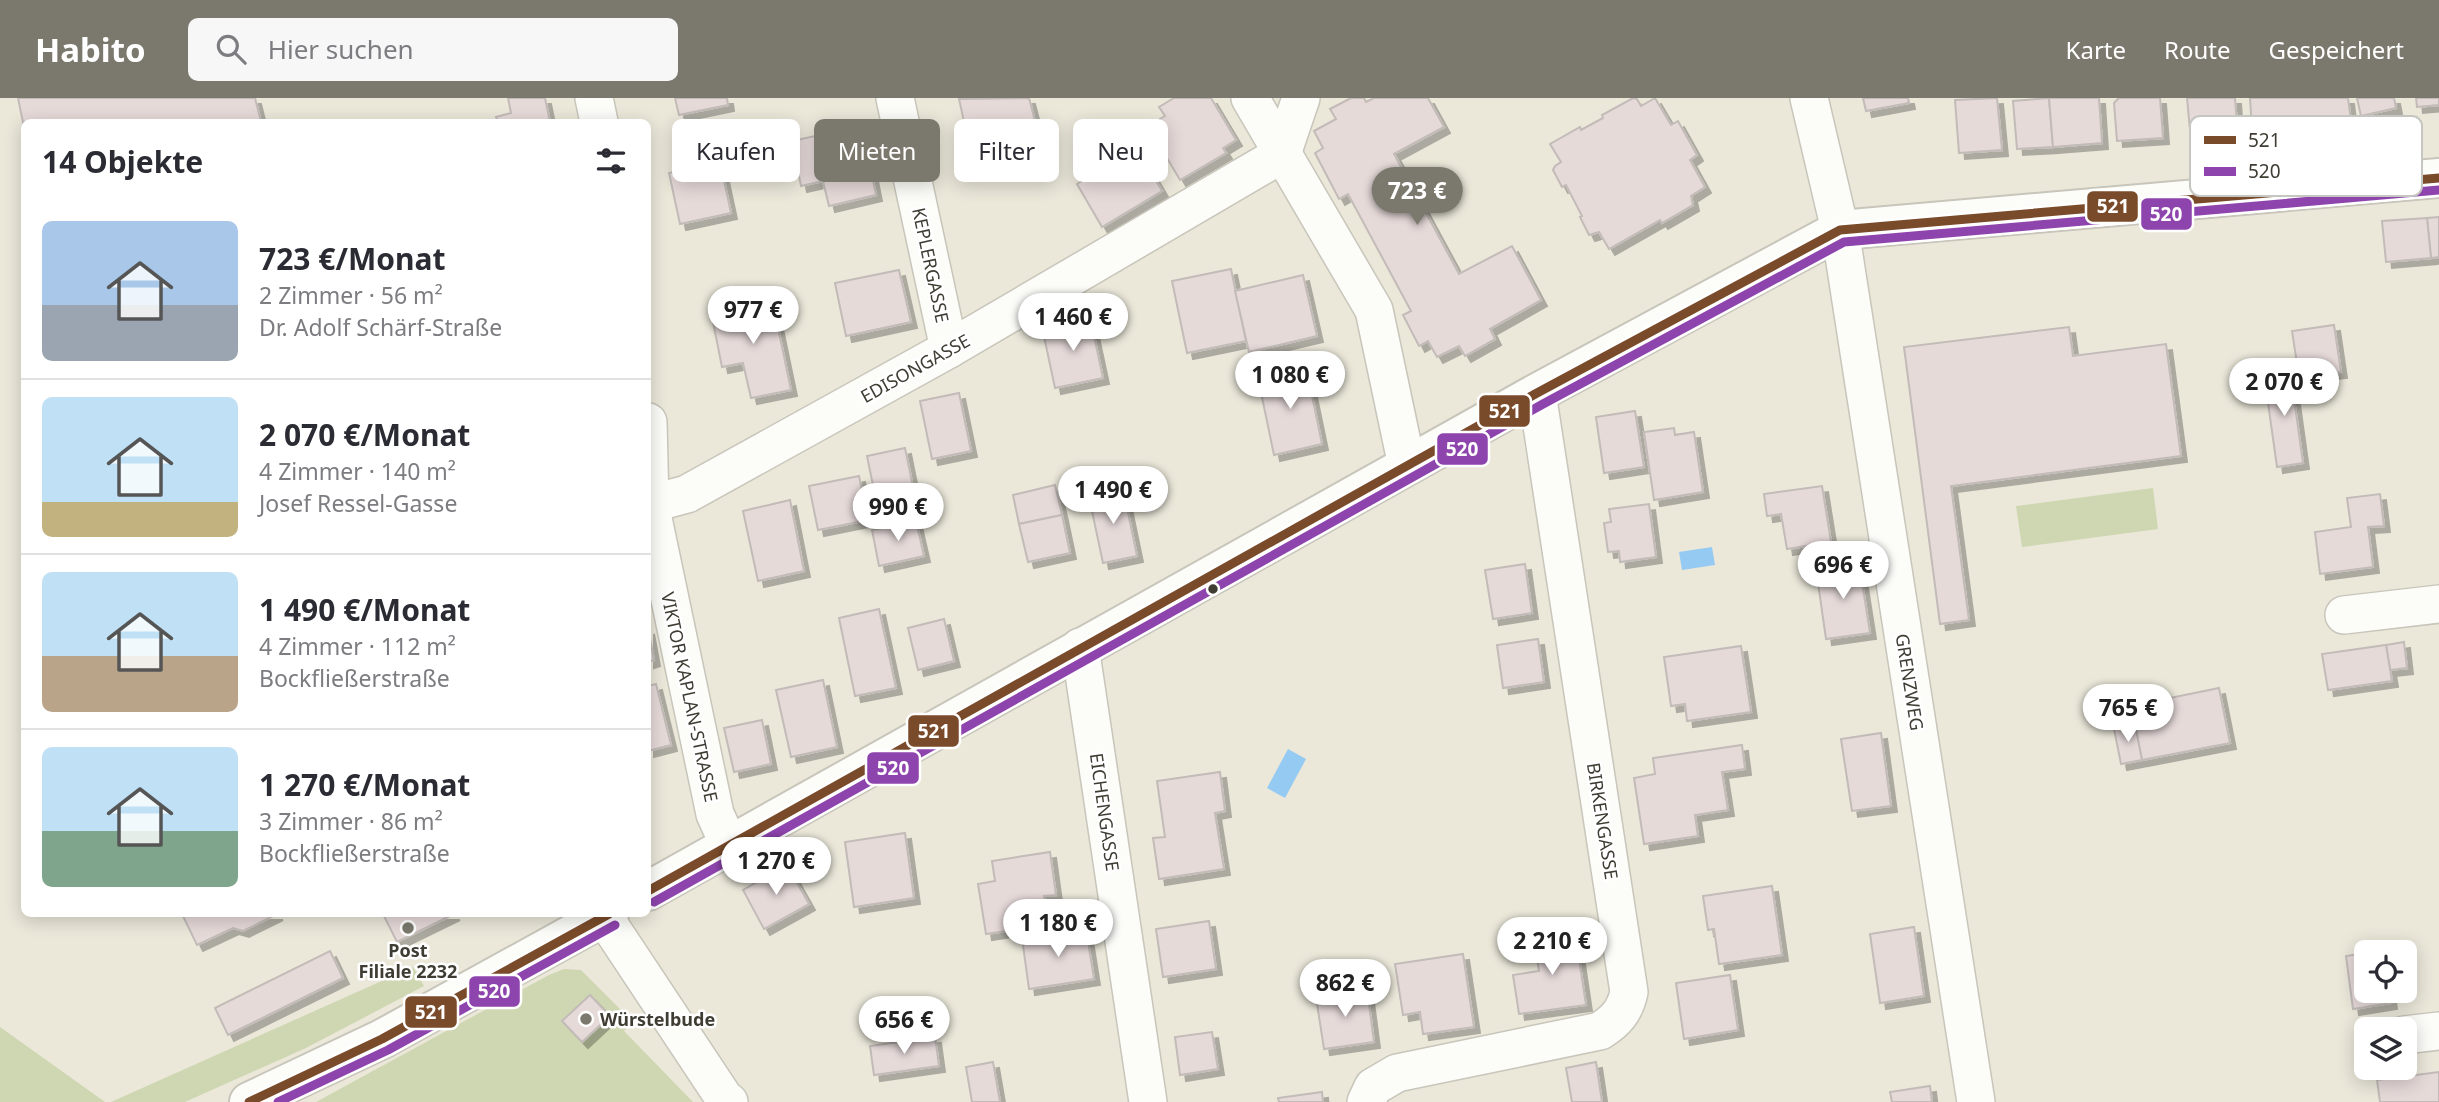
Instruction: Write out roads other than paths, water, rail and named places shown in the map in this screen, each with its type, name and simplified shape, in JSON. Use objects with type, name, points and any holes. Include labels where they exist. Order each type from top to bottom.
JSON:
[{"type":"main road","points":[[651,889],[1537,393],[1840,230],[2232,196]]},
{"type":"main road","points":[[249,1102],[382,1039],[600,917]]},
{"type":"street","points":[[594,98],[598,119]]},
{"type":"street","name":"KEPLERGASSE","points":[[895,98],[949,349]]},
{"type":"street","points":[[1251,98],[1374,310],[1407,466]]},
{"type":"street","points":[[1282,154],[1301,98]]},
{"type":"street","name":"GRENZWEG","points":[[1809,98],[1840,230],[1976,1102]]},
{"type":"street","name":"EDISONGASSE","points":[[651,504],[687,494],[949,349],[1282,154]]},
{"type":"street","name":"BIRKENGASSE","points":[[1366,1102],[1373,1087],[1397,1073],[1600,1031],[1612,1023],[1626,1005],[1629,992],[1537,393]]},
{"type":"street","name":"VIKTOR KAPLAN-STRASSE","points":[[651,509],[715,814],[729,845]]},
{"type":"street","points":[[2344,615],[2439,604]]},
{"type":"street","name":"EICHENGASSE","points":[[1080,647],[1149,1102]]},
{"type":"street","points":[[607,917],[729,1102]]},
{"type":"street","points":[[2417,1034],[2439,1031]]},
{"type":"water","points":[[1712,547],[1715,565],[1682,570],[1679,552]]},
{"type":"water","points":[[1288,749],[1306,759],[1285,798],[1267,788]]},
{"type":"place","name":"Post Filiale 2232","points":[[408,928]]},
{"type":"place","name":"Würstelbude","points":[[586,1019]]}]
